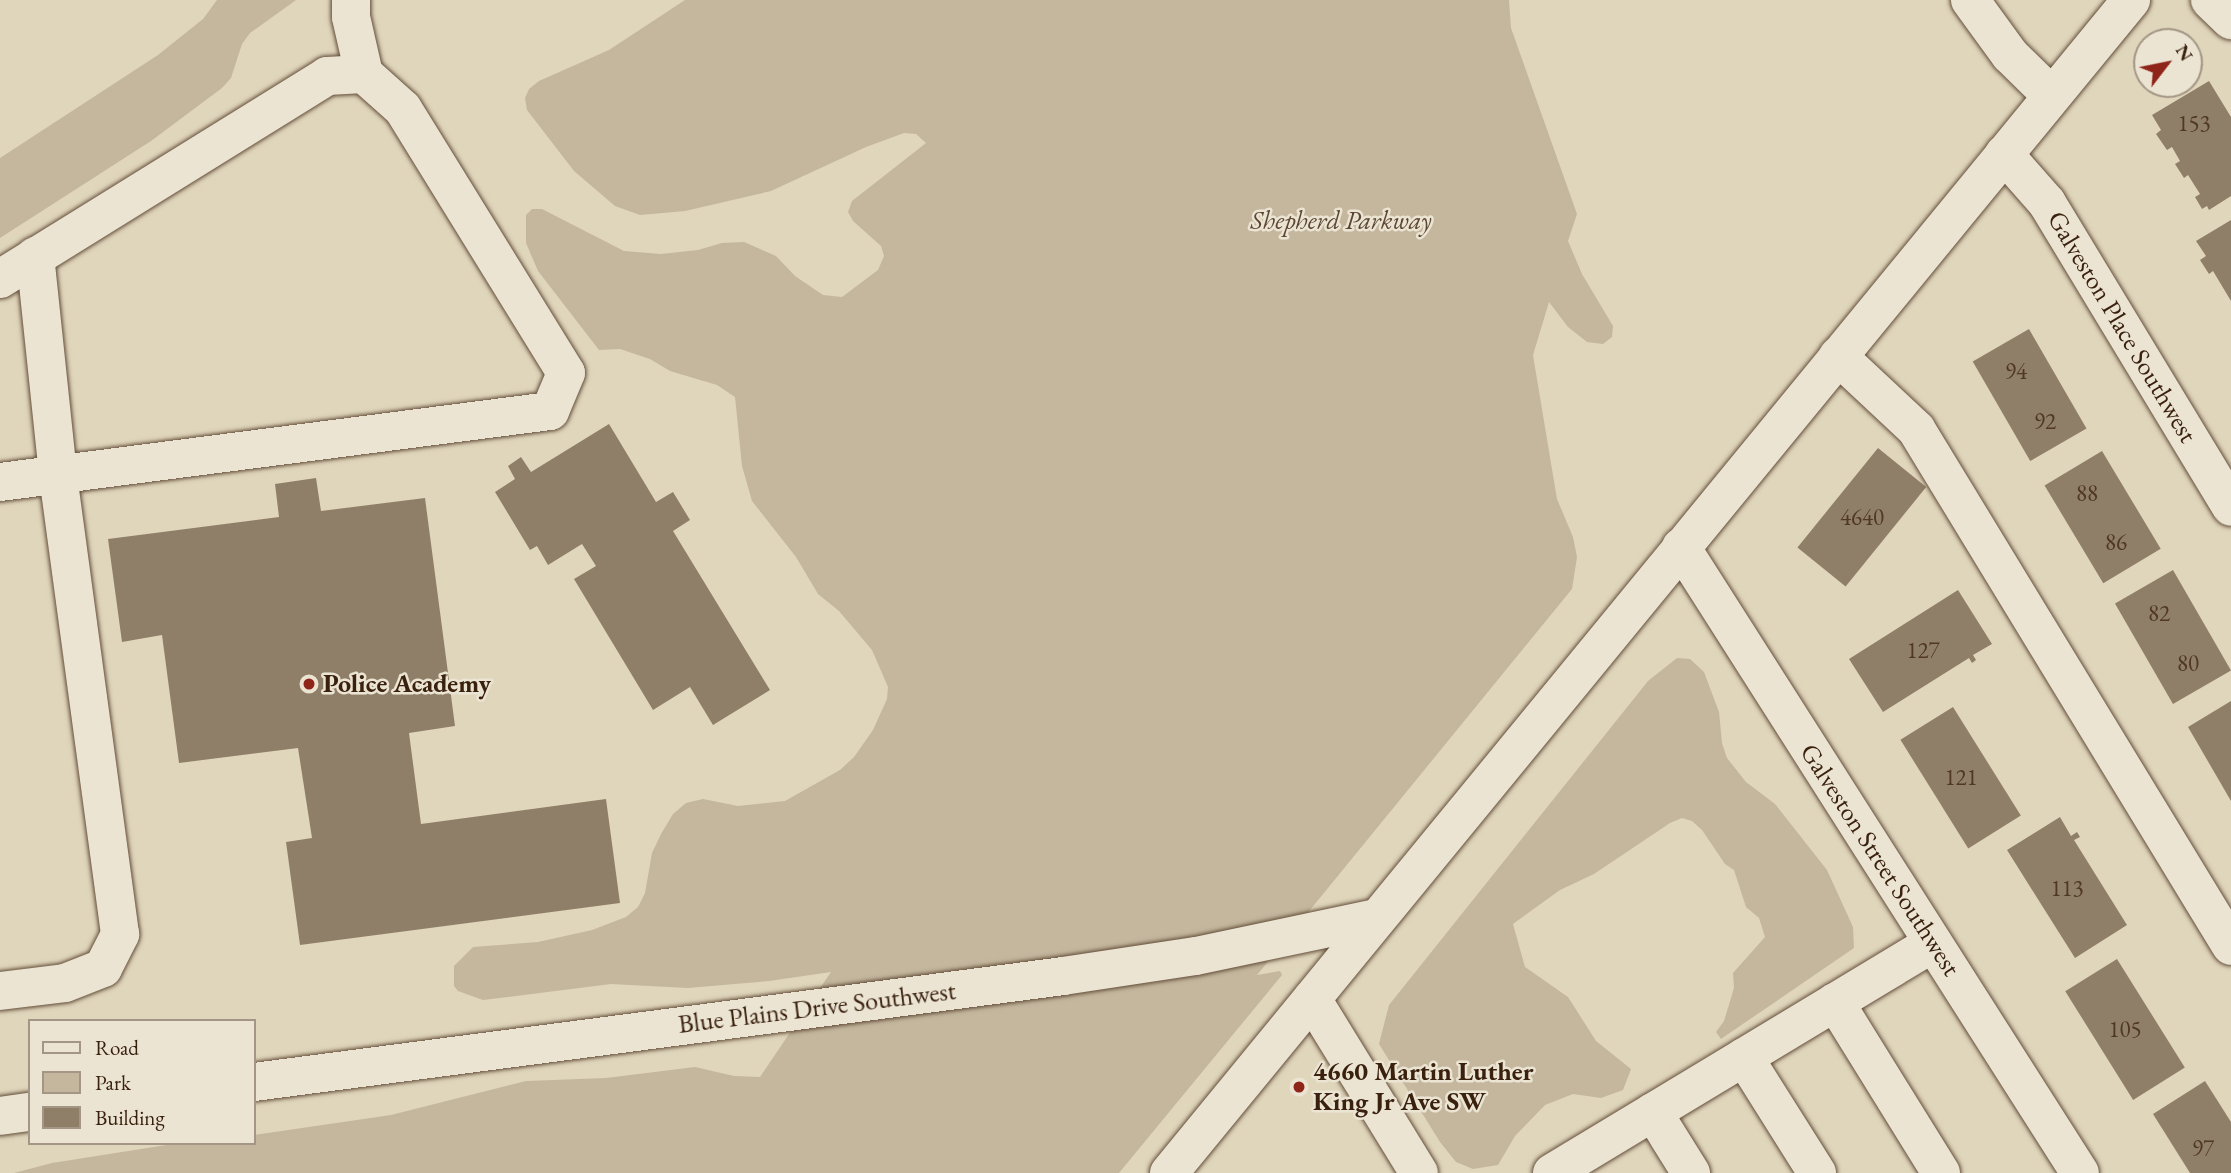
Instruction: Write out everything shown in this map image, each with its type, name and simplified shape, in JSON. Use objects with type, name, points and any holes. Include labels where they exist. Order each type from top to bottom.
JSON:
[{"type":"street","points":[[0,482],[550,411],[566,373],[402,109],[363,74],[351,0]]},
{"type":"street","points":[[1970,0],[2010,55],[2052,95]]},
{"type":"street","points":[[2210,0],[2231,20]]},
{"type":"street","points":[[1169,1173],[2004,154],[2122,4]]},
{"type":"street","points":[[0,279],[327,76],[363,74]]},
{"type":"street","name":"Galveston Place Southwest","points":[[2004,154],[2047,204],[2231,507]]},
{"type":"street","points":[[0,991],[65,982],[103,968],[120,934],[58,474],[35,256]]},
{"type":"street","points":[[1838,356],[1916,429],[2231,946]]},
{"type":"street","name":"Galveston Street Southwest","points":[[1681,547],[2080,1173]]},
{"type":"street","name":"Blue Plains Drive Southwest","points":[[256,1082],[1130,966],[1196,956],[1377,918]]},
{"type":"street","points":[[1552,1173],[1933,943]]},
{"type":"street","points":[[1312,999],[1419,1173]]},
{"type":"street","points":[[1835,1002],[1941,1173]]},
{"type":"street","points":[[1744,1057],[1817,1173]]},
{"type":"street","points":[[0,1116],[28,1112]]},
{"type":"street","points":[[1653,1112],[1691,1173]]},
{"type":"green space","points":[[217,0],[296,0],[250,33],[242,44],[231,78],[222,88],[151,141],[0,238],[0,158],[158,55],[203,19]]},
{"type":"green space","name":"Shepherd Parkway","points":[[685,0],[1509,0],[1511,28],[1577,214],[1568,241],[1582,274],[1613,326],[1612,337],[1603,344],[1587,342],[1568,327],[1549,302],[1533,355],[1557,499],[1573,537],[1577,557],[1572,589],[1257,975],[1280,971],[1282,975],[1119,1173],[14,1173],[52,1163],[166,1145],[256,1145],[256,1135],[391,1115],[526,1081],[606,1078],[695,1067],[734,1076],[760,1077],[831,972],[688,988],[611,984],[483,1000],[458,991],[454,986],[454,966],[473,947],[538,942],[592,930],[626,917],[638,907],[645,893],[652,853],[661,834],[673,814],[686,803],[703,799],[738,806],[785,801],[840,770],[854,757],[873,730],[887,699],[888,687],[872,650],[839,611],[818,594],[796,557],[752,501],[742,466],[735,397],[717,385],[670,371],[650,359],[620,349],[599,350],[538,271],[526,243],[526,215],[532,209],[542,209],[624,251],[661,254],[698,250],[722,243],[744,242],[776,256],[795,276],[823,295],[842,297],[878,270],[884,256],[881,246],[853,221],[848,212],[852,201],[926,143],[916,134],[904,133],[866,147],[771,191],[685,211],[640,215],[615,206],[574,171],[527,110],[525,98],[529,89],[539,81],[609,50]]},
{"type":"green space","points":[[1677,658],[1690,659],[1704,672],[1719,712],[1722,743],[1727,758],[1746,782],[1775,804],[1827,870],[1853,927],[1854,948],[1721,1039],[1716,1032],[1724,1021],[1734,988],[1733,973],[1765,937],[1759,918],[1746,907],[1734,870],[1725,864],[1702,830],[1692,821],[1682,818],[1670,823],[1594,874],[1560,890],[1513,924],[1525,967],[1568,997],[1596,1041],[1631,1069],[1623,1090],[1601,1098],[1573,1094],[1545,1105],[1515,1136],[1498,1165],[1473,1169],[1456,1162],[1440,1142],[1379,1044],[1389,1005],[1648,681]]},
{"type":"building","points":[[2209,81],[2231,117],[2231,196],[2209,210],[2207,206],[2202,209],[2195,197],[2200,194],[2188,175],[2184,178],[2175,164],[2180,161],[2172,147],[2167,150],[2156,134],[2161,130],[2152,115],[2180,98],[2203,98],[2203,85]]},
{"type":"building","points":[[2231,220],[2231,301],[2213,271],[2209,274],[2200,260],[2206,256],[2196,241]]},
{"type":"building","points":[[2029,329],[2086,429],[2030,461],[1973,362]]},
{"type":"building","points":[[609,424],[656,502],[673,492],[690,520],[673,531],[770,690],[713,725],[690,687],[653,710],[574,579],[596,566],[582,544],[548,565],[537,546],[530,550],[495,492],[515,479],[508,466],[521,457],[531,472]]},
{"type":"building","points":[[1878,448],[1926,487],[1846,586],[1797,547]]},
{"type":"building","points":[[2102,451],[2161,549],[2103,583],[2045,486]]},
{"type":"building","name":"Police Academy","points":[[316,478],[321,511],[425,498],[455,726],[409,733],[421,824],[606,799],[620,903],[300,945],[286,842],[312,838],[298,748],[179,763],[162,635],[122,642],[108,539],[279,517],[275,484]]},
{"type":"building","points":[[2173,570],[2231,670],[2173,704],[2115,604]]},
{"type":"building","points":[[1958,590],[1992,644],[1973,655],[1976,660],[1972,663],[1969,658],[1883,712],[1849,659]]},
{"type":"building","points":[[2231,701],[2231,801],[2188,727]]},
{"type":"building","points":[[1953,707],[2021,816],[1968,848],[1900,740]]},
{"type":"building","points":[[2060,817],[2071,836],[2077,832],[2080,837],[2074,840],[2127,925],[2075,958],[2007,850]]},
{"type":"building","points":[[2117,959],[2185,1068],[2133,1100],[2065,991]]},
{"type":"building","points":[[2205,1081],[2231,1122],[2231,1173],[2190,1173],[2153,1114]]},
{"type":"place","name":"Police Academy","points":[[309,684]]},
{"type":"place","name":"4660 Martin Luther King Jr Ave SW","points":[[1299,1087]]}]
